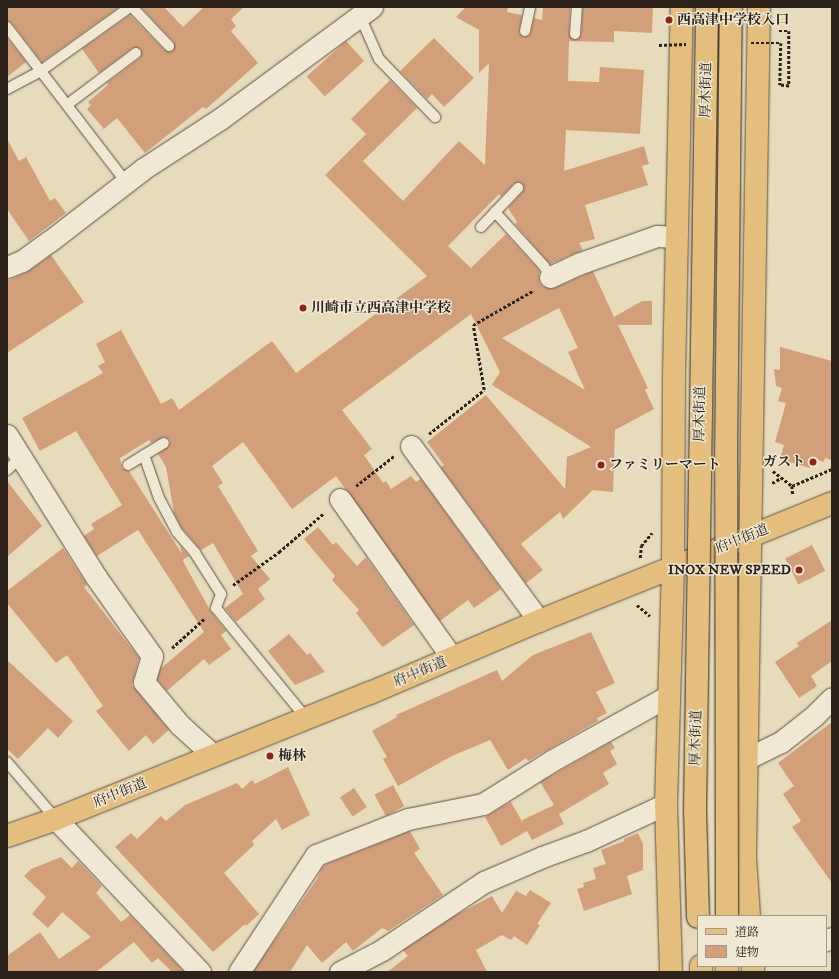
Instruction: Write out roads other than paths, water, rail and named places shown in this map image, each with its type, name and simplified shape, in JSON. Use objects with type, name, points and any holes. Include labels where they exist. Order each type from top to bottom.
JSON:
[{"type":"main road","points":[[671,972],[666,804],[673,567],[676,238],[682,7]]},
{"type":"main road","name":"厚木街道","points":[[698,915],[696,811],[706,7]]},
{"type":"main road","name":"厚木街道","points":[[728,915],[726,464],[731,7]]},
{"type":"main road","points":[[749,915],[744,857],[751,534],[752,377],[759,7]]},
{"type":"main road","points":[[674,376],[689,384],[721,390],[741,385],[752,377]]},
{"type":"main road","name":"府中街道","points":[[7,836],[56,819],[306,718],[751,534],[832,503]]},
{"type":"street","points":[[7,267],[22,261],[126,182],[220,119],[366,11]]},
{"type":"street","points":[[550,277],[578,264],[657,236],[676,238]]},
{"type":"street","points":[[7,435],[14,464],[152,656],[144,682],[180,725],[213,755]]},
{"type":"street","points":[[411,446],[539,621]]},
{"type":"street","points":[[340,498],[452,658]]},
{"type":"street","points":[[239,972],[316,855],[408,819],[483,804],[554,760],[668,696]]},
{"type":"street","points":[[746,759],[781,742],[814,716],[832,698]]},
{"type":"street","points":[[340,972],[382,950],[484,882],[586,841],[666,804]]},
{"type":"street","points":[[56,819],[200,972]]},
{"type":"lane","points":[[7,89],[42,70],[131,7],[168,46]]},
{"type":"lane","points":[[525,31],[530,7]]},
{"type":"lane","points":[[575,34],[577,7]]},
{"type":"lane","points":[[366,11],[379,59],[434,117]]},
{"type":"lane","points":[[7,27],[42,70],[126,182]]},
{"type":"lane","points":[[68,104],[136,53]]},
{"type":"lane","points":[[481,227],[518,188]]},
{"type":"lane","points":[[495,212],[544,266],[550,277]]},
{"type":"lane","points":[[128,465],[164,443]]},
{"type":"lane","points":[[144,455],[159,498],[177,532],[200,559],[221,594],[216,608],[306,718]]},
{"type":"lane","points":[[7,762],[56,819]]},
{"type":"place","name":"西高津中学校入口","points":[[669,20]]},
{"type":"place","name":"川崎市立西高津中学校","points":[[303,308]]},
{"type":"place","name":"ガスト","points":[[813,462]]},
{"type":"place","name":"ファミリーマート","points":[[601,465]]},
{"type":"place","name":"INOX NEW SPEED","points":[[799,570]]},
{"type":"place","name":"梅林","points":[[270,756]]}]
